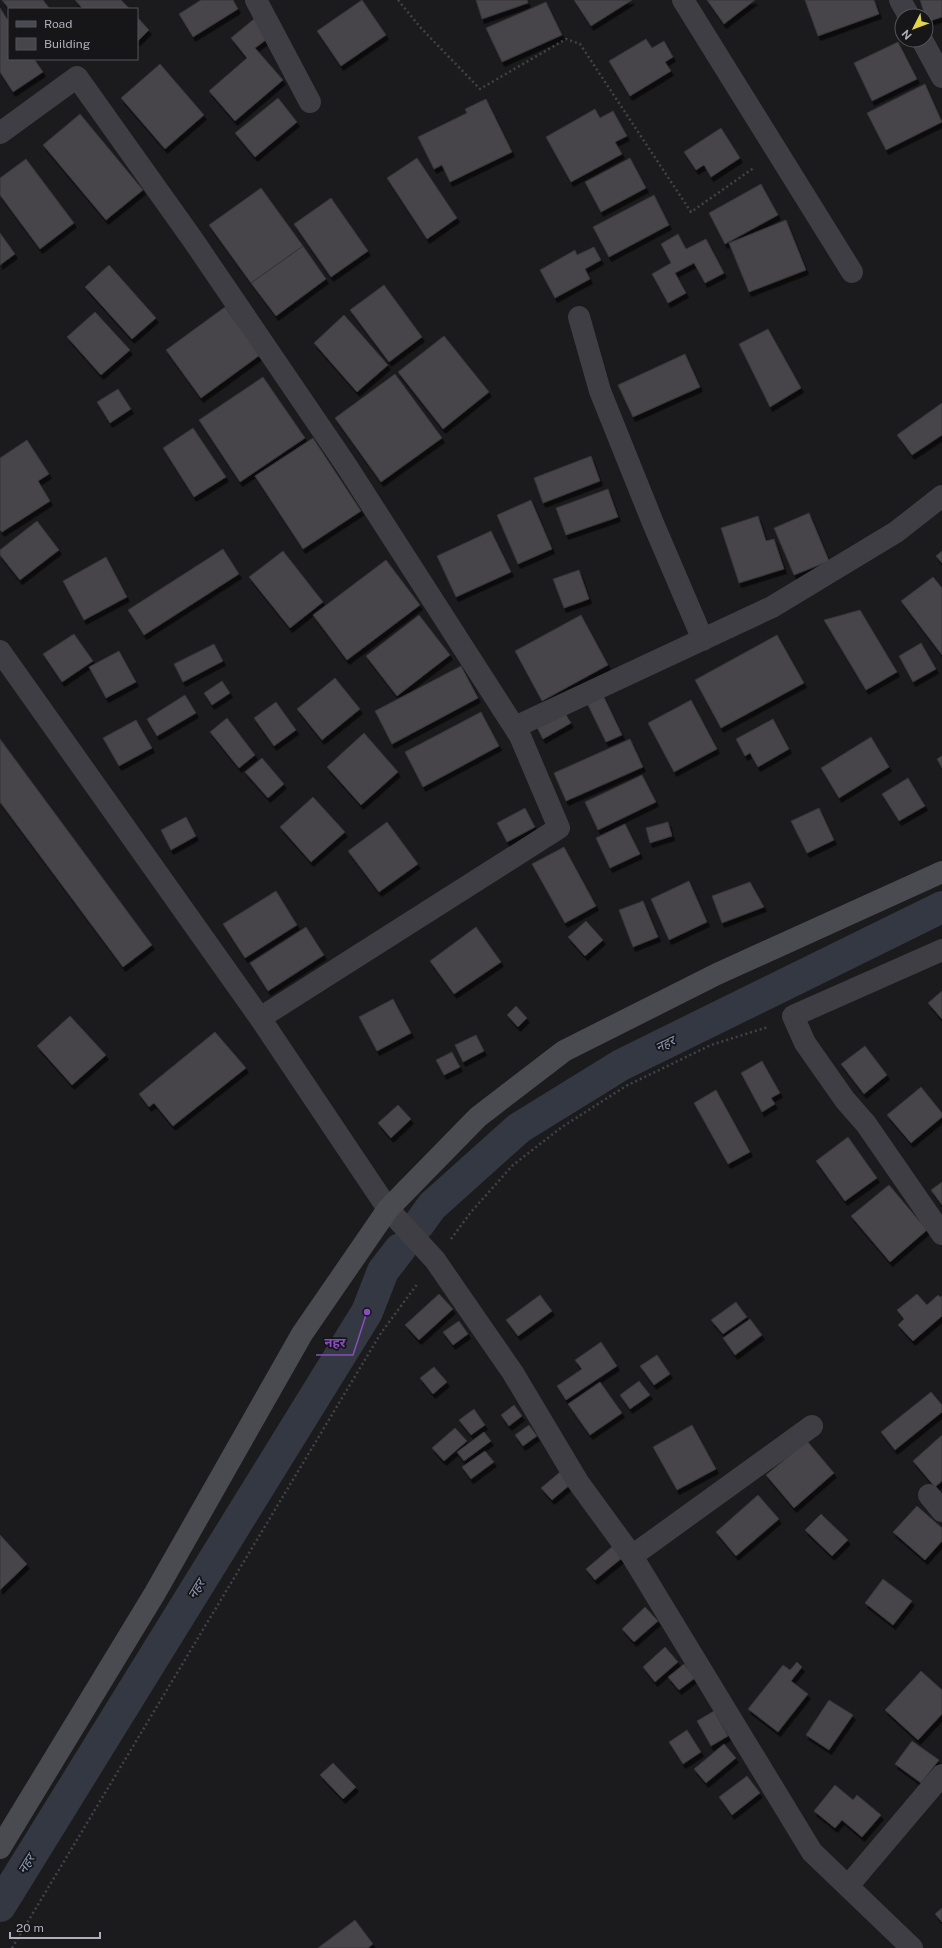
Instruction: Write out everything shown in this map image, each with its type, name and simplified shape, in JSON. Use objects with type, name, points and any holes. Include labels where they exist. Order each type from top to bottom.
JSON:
[{"type":"street","points":[[256,0],[310,102]]},
{"type":"street","points":[[683,0],[852,272]]},
{"type":"street","points":[[926,48],[942,77]]},
{"type":"street","points":[[0,133],[77,77],[193,240],[337,452],[520,736],[559,828],[260,1018]]},
{"type":"street","points":[[579,317],[600,391],[653,523],[703,640]]},
{"type":"street","points":[[514,728],[772,607],[896,532],[942,496]]},
{"type":"street","points":[[0,651],[260,1018],[388,1209],[435,1260],[513,1373],[578,1482],[632,1556],[812,1852],[912,1948]]},
{"type":"street","points":[[0,1848],[155,1593],[302,1334],[388,1209],[478,1117],[564,1050],[717,974],[942,872]]},
{"type":"street","points":[[942,950],[793,1016],[804,1043],[845,1100],[866,1124],[942,1234]]},
{"type":"street","points":[[632,1556],[812,1426]]},
{"type":"street","points":[[848,1886],[942,1775]]},
{"type":"path","points":[[398,0],[420,27],[480,89],[566,39],[580,44],[690,212],[777,152]]},
{"type":"path","points":[[12,1948],[381,1333],[471,1212],[513,1165],[562,1127],[626,1086],[704,1049],[755,1032],[793,1016]]},
{"type":"building","points":[[2,0],[43,0],[49,8],[8,8]]},
{"type":"building","points":[[75,0],[121,0],[129,8],[82,8]]},
{"type":"building","points":[[201,0],[233,0],[238,9],[193,37],[179,14]]},
{"type":"building","points":[[362,0],[386,35],[341,66],[317,31]]},
{"type":"building","points":[[476,0],[527,0],[528,3],[482,19]]},
{"type":"building","points":[[574,0],[632,0],[591,26]]},
{"type":"building","points":[[707,0],[755,0],[724,24]]},
{"type":"building","points":[[805,0],[874,0],[879,14],[818,36]]},
{"type":"building","points":[[920,0],[942,0],[942,17],[934,20],[934,8],[923,8]]},
{"type":"building","points":[[546,2],[562,35],[502,62],[486,28]]},
{"type":"building","points":[[0,8],[8,20],[8,60],[35,60],[43,72],[13,92],[0,72]]},
{"type":"building","points":[[138,18],[149,30],[138,41]]},
{"type":"building","points":[[254,19],[270,37],[255,48],[283,80],[235,121],[209,91],[247,58],[231,38]]},
{"type":"building","points":[[646,39],[652,48],[664,41],[673,57],[665,62],[671,71],[630,96],[609,61]]},
{"type":"building","points":[[894,44],[894,48],[901,48],[917,79],[872,101],[854,63]]},
{"type":"building","points":[[160,64],[204,115],[165,149],[121,98]]},
{"type":"building","points":[[925,84],[942,122],[886,150],[867,113]]},
{"type":"building","points":[[278,98],[297,122],[255,157],[235,133]]},
{"type":"building","points":[[486,99],[512,152],[450,182],[442,165],[434,169],[418,137],[467,113],[465,109]]},
{"type":"building","points":[[595,109],[600,118],[613,111],[627,136],[615,142],[622,154],[571,182],[546,137]]},
{"type":"building","points":[[80,114],[143,190],[106,220],[43,145]]},
{"type":"building","points":[[721,128],[740,158],[711,177],[704,165],[696,170],[684,152]]},
{"type":"building","points":[[417,158],[457,218],[427,239],[387,178]]},
{"type":"building","points":[[630,158],[646,188],[601,212],[585,182]]},
{"type":"building","points":[[26,159],[74,223],[40,249],[0,195],[0,178]]},
{"type":"building","points":[[761,184],[778,215],[725,244],[709,213]]},
{"type":"building","points":[[261,188],[303,246],[251,283],[209,225]]},
{"type":"building","points":[[654,195],[669,225],[609,257],[593,227]]},
{"type":"building","points":[[331,198],[368,251],[331,277],[294,224]]},
{"type":"building","points":[[786,220],[806,270],[749,292],[729,243]]},
{"type":"building","points":[[0,233],[15,254],[0,265]]},
{"type":"building","points":[[678,234],[686,249],[706,239],[724,273],[705,283],[694,263],[675,273],[686,293],[668,303],[652,274],[671,263],[661,244]]},
{"type":"building","points":[[303,246],[326,279],[276,316],[251,283]]},
{"type":"building","points":[[594,247],[601,260],[585,269],[590,279],[555,298],[540,270],[575,250],[577,255]]},
{"type":"building","points":[[109,265],[156,318],[132,339],[85,287]]},
{"type":"building","points":[[384,285],[422,337],[389,362],[350,310]]},
{"type":"building","points":[[225,307],[260,355],[201,398],[166,350]]},
{"type":"building","points":[[95,312],[130,350],[101,375],[67,337]]},
{"type":"building","points":[[344,315],[388,365],[357,392],[314,343]]},
{"type":"building","points":[[768,329],[801,388],[770,407],[739,344]]},
{"type":"building","points":[[444,336],[489,392],[443,429],[398,372]]},
{"type":"building","points":[[685,354],[700,387],[633,417],[618,385]]},
{"type":"building","points":[[395,374],[442,438],[381,482],[335,418]]},
{"type":"building","points":[[263,377],[305,438],[240,482],[199,420]]},
{"type":"building","points":[[118,389],[131,409],[110,423],[97,402]]},
{"type":"building","points":[[942,403],[942,435],[912,455],[897,435]]},
{"type":"building","points":[[193,428],[226,477],[194,497],[163,448]]},
{"type":"building","points":[[313,438],[361,511],[303,549],[255,476]]},
{"type":"building","points":[[27,440],[49,474],[38,481],[50,501],[2,532],[0,530],[0,458]]},
{"type":"building","points":[[591,456],[600,481],[543,503],[534,478]]},
{"type":"building","points":[[608,489],[618,517],[566,535],[556,508]]},
{"type":"building","points":[[531,500],[552,549],[518,564],[497,515]]},
{"type":"building","points":[[809,513],[829,561],[794,575],[774,528]]},
{"type":"building","points":[[758,516],[766,541],[774,539],[784,569],[739,583],[721,528]]},
{"type":"building","points":[[37,521],[59,550],[20,580],[0,555],[0,550]]},
{"type":"building","points":[[491,531],[511,572],[456,597],[437,556]]},
{"type":"building","points":[[223,549],[239,574],[144,635],[128,610]]},
{"type":"building","points":[[283,551],[323,602],[290,628],[249,577]]},
{"type":"building","points":[[942,551],[942,563],[936,556]]},
{"type":"building","points":[[106,557],[127,597],[84,620],[63,581]]},
{"type":"building","points":[[386,560],[420,605],[347,660],[313,615]]},
{"type":"building","points":[[579,570],[589,599],[564,608],[553,579]]},
{"type":"building","points":[[933,577],[942,588],[942,655],[901,601]]},
{"type":"building","points":[[860,610],[897,672],[866,690],[824,620]]},
{"type":"building","points":[[419,615],[450,655],[397,696],[366,656]]},
{"type":"building","points":[[581,615],[608,665],[542,701],[515,651]]},
{"type":"building","points":[[74,634],[93,661],[62,682],[43,654]]},
{"type":"building","points":[[777,635],[804,683],[721,728],[695,680]]},
{"type":"building","points":[[921,643],[936,669],[913,682],[899,656]]},
{"type":"building","points":[[214,644],[223,661],[183,682],[174,664]]},
{"type":"building","points":[[119,651],[136,682],[106,698],[89,667]]},
{"type":"building","points":[[461,666],[478,698],[392,744],[375,711]]},
{"type":"building","points":[[335,678],[360,709],[322,740],[297,709]]},
{"type":"building","points":[[222,681],[230,693],[212,705],[204,693]]},
{"type":"building","points":[[602,693],[622,735],[606,742],[586,701]]},
{"type":"building","points":[[185,695],[196,713],[157,736],[147,719]]},
{"type":"building","points":[[691,700],[717,749],[674,772],[648,723]]},
{"type":"building","points":[[276,702],[296,730],[274,746],[254,718]]},
{"type":"building","points":[[561,707],[571,723],[543,739],[534,722]]},
{"type":"building","points":[[481,712],[499,746],[423,787],[405,752]]},
{"type":"building","points":[[227,718],[255,755],[239,768],[210,732]]},
{"type":"building","points":[[773,719],[789,749],[758,767],[750,753],[745,756],[736,739]]},
{"type":"building","points":[[136,720],[152,748],[119,766],[103,738]]},
{"type":"building","points":[[364,733],[398,772],[361,805],[327,767]]},
{"type":"building","points":[[871,737],[889,767],[839,798],[821,768]]},
{"type":"building","points":[[0,739],[152,945],[123,967],[0,802]]},
{"type":"building","points":[[630,739],[643,767],[566,801],[554,773]]},
{"type":"building","points":[[942,756],[942,768],[937,759]]},
{"type":"building","points":[[262,758],[284,784],[268,798],[245,772]]},
{"type":"building","points":[[642,775],[656,802],[598,830],[585,802]]},
{"type":"building","points":[[908,778],[925,806],[899,821],[882,794]]},
{"type":"building","points":[[313,797],[345,832],[311,862],[280,827]]},
{"type":"building","points":[[525,808],[535,827],[507,842],[497,823]]},
{"type":"building","points":[[819,808],[834,840],[807,853],[791,821]]},
{"type":"building","points":[[186,817],[196,836],[171,850],[161,830]]},
{"type":"building","points":[[387,822],[418,864],[379,892],[348,851]]},
{"type":"building","points":[[668,822],[672,836],[650,843],[646,828]]},
{"type":"building","points":[[625,824],[640,854],[610,868],[596,838]]},
{"type":"building","points":[[564,847],[596,906],[565,923],[532,864]]},
{"type":"building","points":[[689,881],[707,922],[669,940],[651,899]]},
{"type":"building","points":[[750,882],[764,907],[722,923],[712,896]]},
{"type":"building","points":[[276,891],[297,925],[245,958],[223,924]]},
{"type":"building","points":[[643,901],[658,937],[633,947],[619,910]]},
{"type":"building","points":[[586,921],[603,940],[585,956],[568,937]]},
{"type":"building","points":[[306,927],[324,955],[268,991],[250,963]]},
{"type":"building","points":[[476,927],[501,962],[454,994],[430,961]]},
{"type":"building","points":[[942,991],[942,1019],[928,1003]]},
{"type":"building","points":[[393,999],[411,1033],[377,1051],[359,1017]]},
{"type":"building","points":[[516,1006],[527,1018],[518,1027],[507,1015]]},
{"type":"building","points":[[70,1016],[106,1055],[72,1085],[37,1046]]},
{"type":"building","points":[[215,1032],[246,1068],[173,1126],[154,1103],[149,1107],[139,1094]]},
{"type":"building","points":[[476,1035],[484,1051],[463,1062],[455,1045]]},
{"type":"building","points":[[865,1046],[887,1075],[864,1094],[841,1064]]},
{"type":"building","points":[[452,1052],[460,1067],[444,1075],[436,1060]]},
{"type":"building","points":[[762,1061],[780,1093],[771,1098],[775,1104],[762,1112],[741,1073]]},
{"type":"building","points":[[921,1087],[942,1113],[942,1117],[911,1143],[887,1115]]},
{"type":"building","points":[[716,1090],[750,1152],[728,1164],[694,1103]]},
{"type":"building","points":[[398,1105],[411,1119],[391,1138],[378,1123]]},
{"type":"building","points":[[848,1137],[877,1178],[845,1201],[816,1161]]},
{"type":"building","points":[[942,1182],[942,1205],[931,1190]]},
{"type":"building","points":[[889,1185],[927,1230],[890,1262],[851,1216]]},
{"type":"building","points":[[439,1294],[453,1309],[419,1340],[405,1325]]},
{"type":"building","points":[[917,1294],[927,1305],[938,1295],[940,1297],[942,1296],[942,1316],[913,1341],[898,1325],[904,1319],[897,1310]]},
{"type":"building","points":[[540,1295],[552,1311],[518,1336],[506,1320]]},
{"type":"building","points":[[736,1302],[747,1317],[723,1334],[711,1320]]},
{"type":"building","points":[[750,1319],[762,1335],[735,1355],[723,1338]]},
{"type":"building","points":[[459,1321],[468,1334],[453,1345],[443,1332]]},
{"type":"building","points":[[601,1342],[617,1366],[566,1400],[557,1386],[582,1369],[575,1360]]},
{"type":"building","points":[[657,1355],[670,1374],[654,1385],[640,1366]]},
{"type":"building","points":[[434,1367],[447,1382],[433,1394],[420,1378]]},
{"type":"building","points":[[639,1381],[650,1395],[630,1409],[620,1395]]},
{"type":"building","points":[[600,1382],[622,1413],[590,1435],[568,1404]]},
{"type":"building","points":[[931,1392],[942,1405],[942,1412],[895,1450],[881,1432]]},
{"type":"building","points":[[514,1405],[522,1416],[509,1426],[501,1415]]},
{"type":"building","points":[[474,1409],[485,1425],[471,1435],[459,1420]]},
{"type":"building","points":[[529,1425],[537,1436],[523,1446],[515,1435]]},
{"type":"building","points":[[692,1425],[716,1469],[677,1490],[653,1447]]},
{"type":"building","points":[[455,1428],[467,1441],[444,1461],[432,1448]]},
{"type":"building","points":[[484,1432],[491,1441],[464,1461],[457,1452]]},
{"type":"building","points":[[942,1435],[942,1481],[935,1487],[913,1461]]},
{"type":"building","points":[[807,1441],[834,1473],[794,1508],[766,1475]]},
{"type":"building","points":[[485,1451],[494,1462],[471,1479],[462,1467]]},
{"type":"building","points":[[560,1472],[571,1484],[552,1500],[541,1488]]},
{"type":"building","points":[[758,1495],[779,1519],[736,1556],[716,1532]]},
{"type":"building","points":[[917,1506],[942,1528],[942,1541],[925,1560],[893,1532]]},
{"type":"building","points":[[821,1514],[848,1540],[832,1556],[805,1530]]},
{"type":"building","points":[[0,1535],[27,1564],[0,1590]]},
{"type":"building","points":[[613,1546],[622,1558],[595,1580],[586,1569]]},
{"type":"building","points":[[883,1579],[912,1601],[893,1625],[865,1603]]},
{"type":"building","points":[[645,1607],[658,1621],[634,1642],[622,1629]]},
{"type":"building","points":[[665,1647],[678,1662],[655,1682],[643,1667]]},
{"type":"building","points":[[797,1662],[802,1667],[791,1681],[808,1694],[778,1732],[748,1709],[783,1665],[790,1670]]},
{"type":"building","points":[[684,1664],[695,1678],[679,1690],[668,1677]]},
{"type":"building","points":[[921,1671],[942,1690],[942,1714],[918,1740],[885,1710]]},
{"type":"building","points":[[829,1700],[853,1715],[829,1750],[806,1735]]},
{"type":"building","points":[[714,1711],[728,1736],[711,1746],[697,1721]]},
{"type":"building","points":[[687,1730],[701,1752],[683,1764],[669,1742]]},
{"type":"building","points":[[912,1741],[939,1760],[921,1783],[895,1764]]},
{"type":"building","points":[[724,1744],[736,1758],[706,1783],[694,1769]]},
{"type":"building","points":[[333,1763],[356,1787],[343,1799],[320,1775]]},
{"type":"building","points":[[747,1776],[760,1793],[732,1815],[719,1797]]},
{"type":"building","points":[[835,1785],[853,1800],[857,1795],[881,1815],[862,1837],[842,1820],[835,1828],[814,1811]]},
{"type":"building","points":[[942,1908],[942,1922],[935,1914]]},
{"type":"building","points":[[355,1920],[373,1944],[368,1948],[318,1948]]},
{"type":"waterway","name":"नहर","points":[[419,1224],[432,1206],[519,1128],[621,1065],[942,907]]},
{"type":"waterway","name":"नहर","points":[[0,1906],[367,1312],[383,1271],[400,1249]]},
{"type":"place","name":"नहर","points":[[367,1312]]}]
